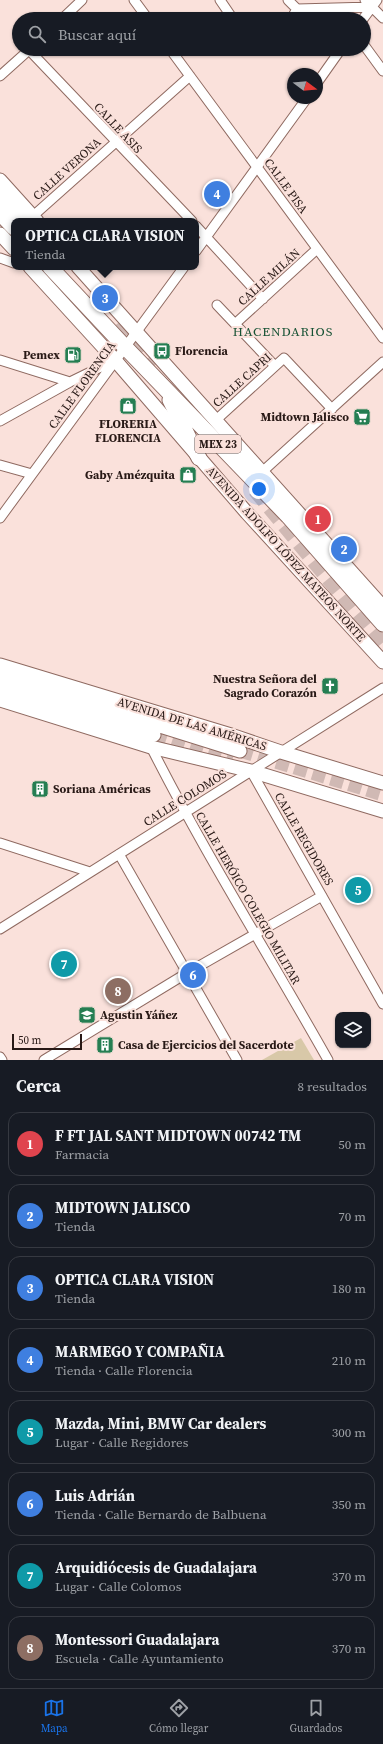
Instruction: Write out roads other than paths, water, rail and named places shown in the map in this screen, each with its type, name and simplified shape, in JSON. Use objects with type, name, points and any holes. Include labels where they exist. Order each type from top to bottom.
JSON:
[{"type":"main road","points":[[0,180],[30,218]]},
{"type":"main road","points":[[0,196],[30,218]]},
{"type":"main road","points":[[0,213],[11,225]]},
{"type":"main road","points":[[0,234],[11,246]]},
{"type":"main road","name":"AVENIDA ADOLFO LÓPEZ MATEOS NORTE","points":[[33,270],[115,360],[200,458],[383,662]]},
{"type":"main road","name":"AVENIDA ADOLFO LÓPEZ MATEOS NORTE","points":[[53,270],[288,516],[383,624]]},
{"type":"main road","points":[[68,270],[117,324]]},
{"type":"main road","points":[[81,270],[383,607]]},
{"type":"main road","points":[[162,385],[200,458]]},
{"type":"main road","name":"AVENIDA DE LAS AMÉRICAS","points":[[0,666],[231,734],[281,752],[383,783]]},
{"type":"main road","name":"AVENIDA DE LAS AMÉRICAS","points":[[0,676],[240,751]]},
{"type":"main road","name":"AVENIDA DE LAS AMÉRICAS","points":[[0,689],[153,741],[383,811]]},
{"type":"main road","name":"AVENIDA DE LAS AMÉRICAS","points":[[0,700],[153,741]]},
{"type":"street","points":[[69,12],[82,0]]},
{"type":"street","points":[[134,0],[143,12]]},
{"type":"street","points":[[220,0],[228,12]]},
{"type":"street","points":[[288,0],[297,9],[375,4]]},
{"type":"street","points":[[365,0],[375,4],[383,18]]},
{"type":"street","points":[[369,12],[375,4]]},
{"type":"street","points":[[371,55],[383,71]]},
{"type":"street","points":[[0,76],[22,56]]},
{"type":"street","name":"CALLE ASIS","points":[[35,56],[189,218]]},
{"type":"street","name":"CALLE PISA","points":[[175,56],[383,338]]},
{"type":"street","points":[[323,74],[336,56]]},
{"type":"street","name":"CALLE VERONA","points":[[32,218],[190,76]]},
{"type":"street","points":[[199,247],[303,104]]},
{"type":"street","points":[[199,229],[263,298]]},
{"type":"street","name":"CALLE MILÁN","points":[[236,323],[317,249]]},
{"type":"street","points":[[0,258],[11,261]]},
{"type":"street","name":"CALLE FLORENCIA","points":[[0,518],[182,270]]},
{"type":"street","points":[[218,305],[275,366]]},
{"type":"street","name":"CALLE CAPRI","points":[[216,420],[284,358],[332,409]]},
{"type":"street","points":[[0,360],[70,382]]},
{"type":"street","points":[[0,421],[70,382],[115,360]]},
{"type":"street","points":[[262,472],[383,362]]},
{"type":"street","points":[[0,465],[32,474]]},
{"type":"street","name":"CALLE COLOMOS","points":[[0,929],[383,688]]},
{"type":"street","name":"CALLE HERÓICO COLEGIO MILITAR","points":[[153,741],[184,812],[256,933],[328,1060]]},
{"type":"street","name":"CALLE REGIDORES","points":[[251,771],[383,1004]]},
{"type":"street","points":[[0,843],[90,872]]},
{"type":"street","points":[[119,854],[237,1060]]},
{"type":"street","points":[[44,1060],[187,973],[322,896]]},
{"type":"tunnel","points":[[117,324],[153,367]]},
{"type":"tunnel","points":[[255,490],[383,645]]},
{"type":"tunnel","points":[[154,735],[232,761]]},
{"type":"tunnel","points":[[240,751],[383,795]]},
{"type":"place","name":"MARMEGO Y COMPAÑIA","points":[[217,194]]},
{"type":"place","name":"OPTICA CLARA VISION","points":[[105,298]]},
{"type":"place","name":"Florencia","points":[[162,351]]},
{"type":"place","name":"Pemex","points":[[73,355]]},
{"type":"place","name":"FLORERIA FLORENCIA","points":[[128,406]]},
{"type":"place","name":"Midtown Jalisco","points":[[362,417]]},
{"type":"place","name":"Gaby Amézquita","points":[[188,475]]},
{"type":"place","name":"F FT JAL SANT MIDTOWN 00742 TM","points":[[318,519]]},
{"type":"place","name":"MIDTOWN JALISCO","points":[[344,549]]},
{"type":"place","name":"Nuestra Señora del Sagrado Corazón","points":[[330,686]]},
{"type":"place","name":"Soriana Américas","points":[[40,789]]},
{"type":"place","name":"Mazda, Mini, BMW Car dealers","points":[[358,890]]},
{"type":"place","name":"Arquidiócesis de Guadalajara","points":[[64,964]]},
{"type":"place","name":"Luis Adrián","points":[[193,975]]},
{"type":"place","name":"Montessori Guadalajara","points":[[118,991]]},
{"type":"place","name":"Agustin Yáñez","points":[[87,1015]]},
{"type":"place","name":"Casa de Ejercicios del Sacerdote","points":[[105,1045]]},
{"type":"district","name":"HACENDARIOS","points":[[283,331]]}]
